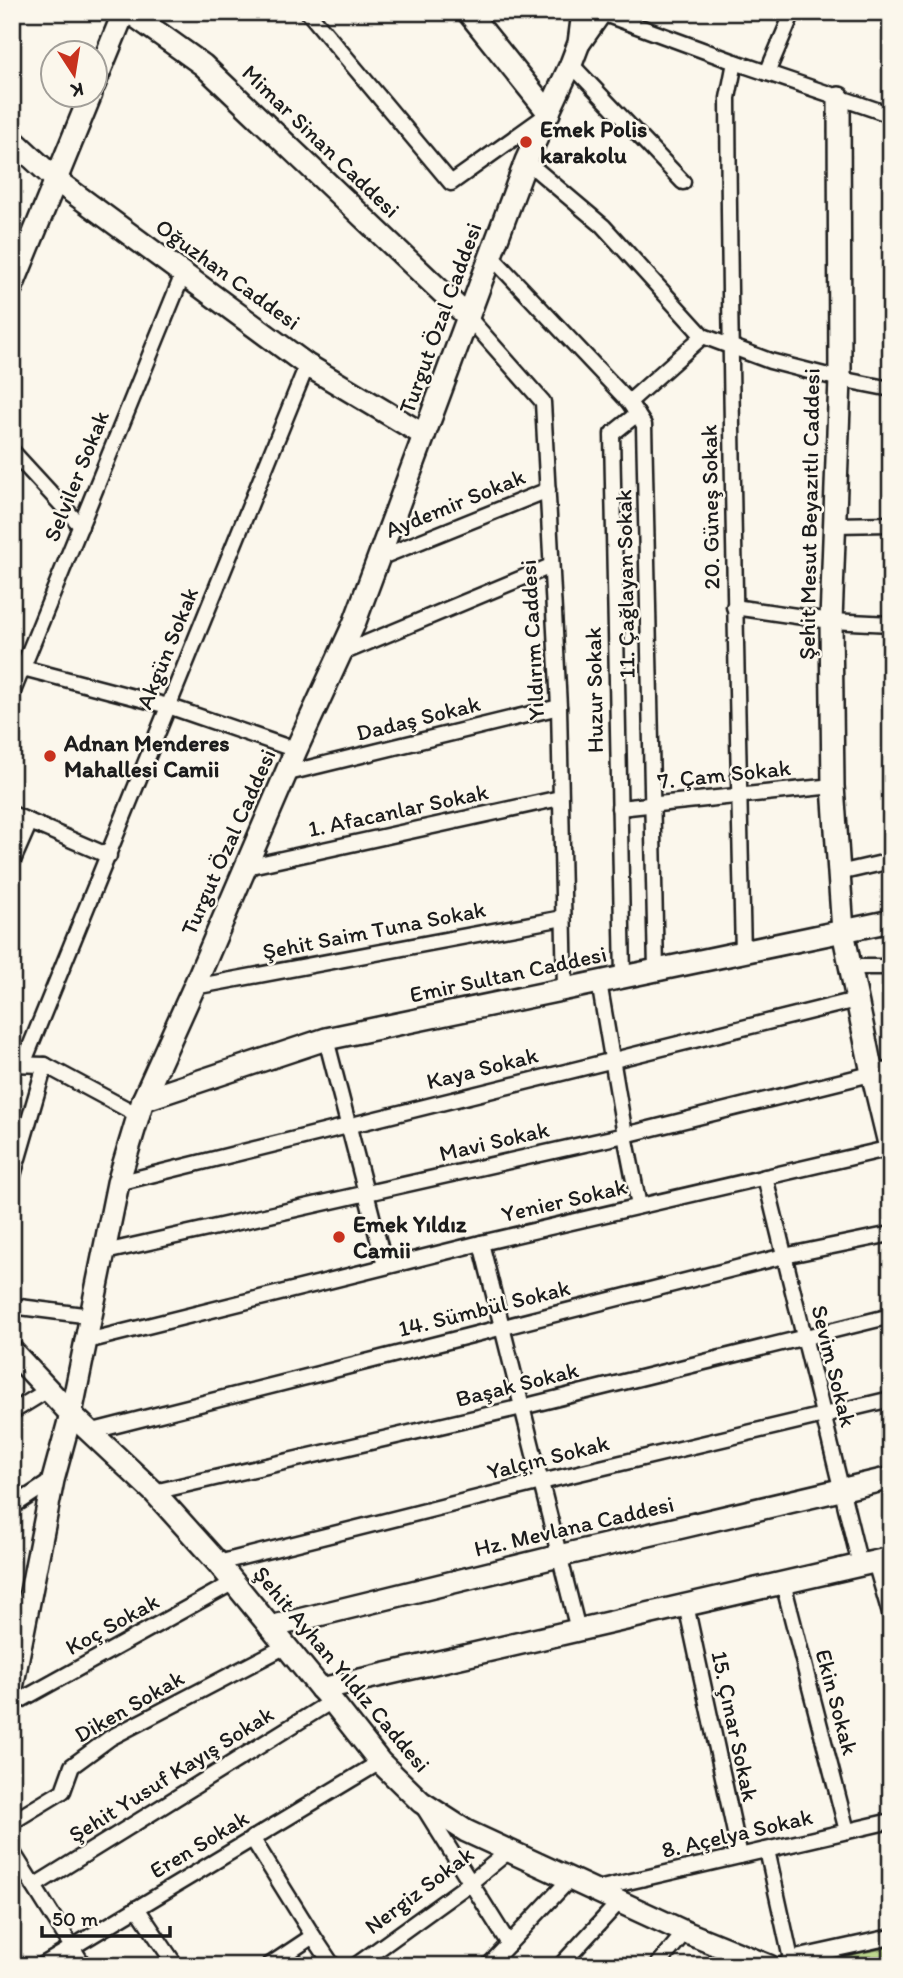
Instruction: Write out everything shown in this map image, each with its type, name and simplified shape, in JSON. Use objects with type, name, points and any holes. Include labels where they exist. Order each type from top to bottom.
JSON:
[{"type":"street","points":[[108,51],[124,12]]},
{"type":"street","name":"Mimar Sinan Caddesi","points":[[129,12],[203,65],[468,317]]},
{"type":"street","points":[[308,12],[451,183],[549,113],[468,12]]},
{"type":"street","name":"Turgut Özal Caddesi","points":[[575,53],[583,12]]},
{"type":"street","points":[[601,12],[735,62],[891,115]]},
{"type":"street","name":"Turgut Özal Caddesi","points":[[14,1675],[53,1480],[87,1341],[118,1182],[141,1108],[340,654],[379,558],[526,161],[575,53],[601,12]]},
{"type":"street","points":[[767,73],[793,12]]},
{"type":"street","points":[[575,53],[683,182]]},
{"type":"street","name":"20. Güneş Sokak","points":[[735,62],[728,98],[730,347],[743,952]]},
{"type":"street","name":"Şehit Mesut Beyazıtlı Caddesi","points":[[839,98],[840,379],[831,621],[833,786],[843,931],[856,1000],[881,1071],[890,1149]]},
{"type":"street","points":[[12,287],[85,108]]},
{"type":"street","name":"Oğuzhan Caddesi","points":[[12,139],[56,180],[307,365],[424,435]]},
{"type":"street","points":[[526,161],[603,226],[703,335],[770,361],[891,389]]},
{"type":"street","name":"11. Çağlayan Sokak","points":[[491,256],[633,408],[645,425],[656,970]]},
{"type":"street","name":"Selviler Sokak","points":[[12,694],[183,274]]},
{"type":"street","name":"Yıldırım Caddesi","points":[[468,317],[543,402],[559,708],[565,989]]},
{"type":"street","points":[[633,408],[703,335]]},
{"type":"street","name":"Akgün Sokak","points":[[18,1064],[109,856],[307,365]]},
{"type":"street","name":"Huzur Sokak","points":[[623,977],[612,434],[633,408]]},
{"type":"street","points":[[12,451],[80,526]]},
{"type":"street","name":"Aydemir Sokak","points":[[379,558],[548,490]]},
{"type":"street","points":[[834,525],[891,524]]},
{"type":"street","points":[[340,654],[551,566]]},
{"type":"street","points":[[734,607],[831,621],[891,624]]},
{"type":"street","points":[[23,668],[168,706],[296,750]]},
{"type":"street","name":"Dadaş Sokak","points":[[288,774],[559,708]]},
{"type":"street","name":"7. Çam Sokak","points":[[619,808],[833,786]]},
{"type":"street","name":"1. Afacanlar Sokak","points":[[246,867],[560,797]]},
{"type":"street","points":[[12,814],[109,856]]},
{"type":"street","points":[[12,863],[30,822]]},
{"type":"street","points":[[839,873],[891,861]]},
{"type":"street","name":"Şehit Saim Tuna Sokak","points":[[194,987],[563,918]]},
{"type":"street","name":"Emir Sultan Caddesi","points":[[141,1108],[326,1039],[891,921]]},
{"type":"street","points":[[849,967],[891,967]]},
{"type":"street","points":[[599,982],[639,1206]]},
{"type":"street","name":"Kaya Sokak","points":[[118,1182],[856,1000]]},
{"type":"street","points":[[326,1039],[385,1266]]},
{"type":"street","points":[[18,1064],[45,1065],[141,1108]]},
{"type":"street","points":[[12,1179],[45,1065]]},
{"type":"street","name":"Mavi Sokak","points":[[105,1252],[625,1135],[881,1071]]},
{"type":"street","name":"Yenier Sokak","points":[[87,1341],[481,1243],[890,1149]]},
{"type":"street","name":"Sevim Sokak","points":[[765,1177],[842,1490],[875,1562],[891,1616]]},
{"type":"street","name":"14. Sümbül Sokak","points":[[89,1432],[784,1256],[891,1234]]},
{"type":"street","points":[[481,1243],[578,1630]]},
{"type":"street","points":[[12,1306],[91,1317]]},
{"type":"street","name":"Başak Sokak","points":[[153,1492],[522,1407],[804,1336],[891,1317]]},
{"type":"street","name":"Şehit Ayhan Yıldız Caddesi","points":[[12,1351],[71,1414],[153,1492],[218,1563],[380,1762],[421,1802],[466,1831],[685,1932],[769,1966]]},
{"type":"street","points":[[12,1412],[48,1390]]},
{"type":"street","name":"Yalçın Sokak","points":[[218,1563],[541,1482],[891,1399]]},
{"type":"street","name":"Hz. Mevlana Caddesi","points":[[270,1627],[891,1478]]},
{"type":"street","points":[[12,1507],[53,1480]]},
{"type":"street","points":[[326,1695],[578,1630],[875,1562]]},
{"type":"street","name":"Koç Sokak","points":[[12,1705],[234,1582]]},
{"type":"street","name":"Ekin Sokak","points":[[783,1583],[847,1831]]},
{"type":"street","name":"15. Çınar Sokak","points":[[687,1605],[740,1856]]},
{"type":"street","name":"Diken Sokak","points":[[12,1822],[63,1791],[72,1766],[110,1738],[286,1646]]},
{"type":"street","name":"Şehit Yusuf Kayış Sokak","points":[[34,1886],[326,1695]]},
{"type":"street","name":"Eren Sokak","points":[[41,1966],[380,1762]]},
{"type":"street","points":[[421,1802],[509,1944]]},
{"type":"street","name":"8. Açelya Sokak","points":[[593,1890],[891,1821]]},
{"type":"street","points":[[252,1839],[333,1966]]},
{"type":"street","name":"Nergiz Sokak","points":[[355,1966],[470,1883],[510,1850]]},
{"type":"street","points":[[767,1850],[787,1962],[891,1937]]},
{"type":"street","points":[[12,1851],[84,1966]]},
{"type":"street","points":[[488,1966],[570,1879]]},
{"type":"street","points":[[560,1966],[618,1902]]},
{"type":"street","points":[[137,1908],[176,1966]]},
{"type":"street","points":[[657,1966],[685,1932]]},
{"type":"street","points":[[268,1966],[313,1936]]},
{"type":"green space","points":[[891,1947],[891,1966],[831,1966],[832,1958]]},
{"type":"place","name":"Emek Polis karakolu","points":[[526,142]]},
{"type":"place","name":"Adnan Menderes Mahallesi Camii","points":[[50,756]]},
{"type":"place","name":"Emek Yıldız Camii","points":[[339,1237]]}]
